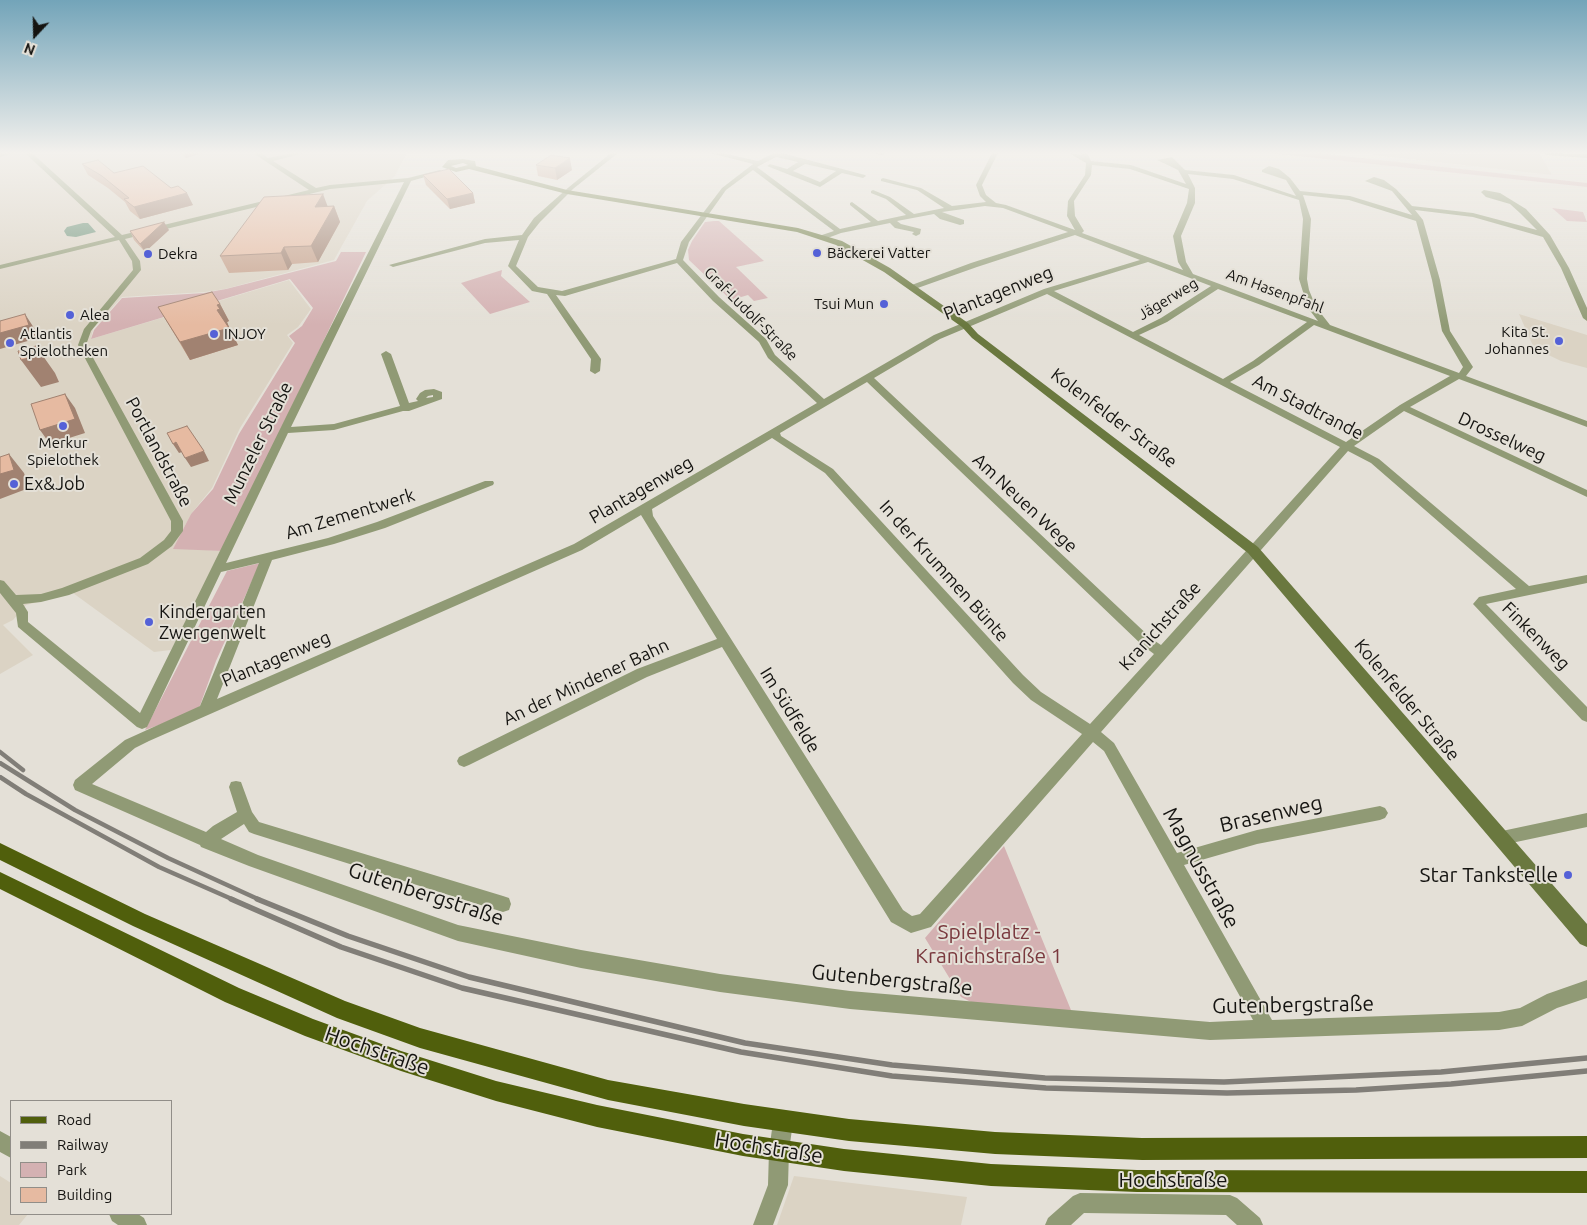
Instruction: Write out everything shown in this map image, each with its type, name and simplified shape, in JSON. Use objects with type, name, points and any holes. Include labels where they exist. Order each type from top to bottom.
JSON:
[{"type":"main road","name":"Kolenfelder Straße","points":[[680,210],[767,223],[825,237],[859,253],[965,325],[976,336],[1253,550],[1587,938]]},
{"type":"main road","name":"Hochstraße","points":[[3,853],[139,920],[272,981],[344,1011],[420,1038],[608,1090],[782,1122],[995,1144],[1142,1149],[1587,1147]]},
{"type":"main road","name":"Hochstraße","points":[[0,880],[232,995],[312,1029],[401,1061],[496,1091],[597,1116],[779,1151],[991,1175],[1137,1181],[1587,1182]]},
{"type":"street","name":"Portlandstraße","points":[[15,600],[41,598],[65,592],[144,561],[168,544],[177,531],[177,521],[82,345],[87,331],[136,270],[136,261],[121,238],[91,210]]},
{"type":"street","points":[[0,267],[236,210]]},
{"type":"street","name":"Munzeler Straße","points":[[143,730],[218,569],[393,210]]},
{"type":"street","points":[[547,210],[524,237],[512,266],[535,289],[551,294],[570,293],[679,260],[685,242],[707,210]]},
{"type":"street","points":[[811,210],[839,231]]},
{"type":"street","points":[[860,210],[876,223]]},
{"type":"street","points":[[904,210],[912,216]]},
{"type":"street","name":"Am Hasenpfahl","points":[[825,237],[839,231],[939,210]]},
{"type":"street","name":"Am Hasenpfahl","points":[[1011,210],[1166,266],[1587,424]]},
{"type":"street","points":[[912,288],[974,265],[1076,233],[1080,231],[1072,220],[1072,210]]},
{"type":"street","points":[[1188,210],[1177,236],[1182,262],[1190,276]]},
{"type":"street","points":[[1305,210],[1308,219],[1303,279],[1312,308],[1328,327]]},
{"type":"street","points":[[1388,210],[1419,220]]},
{"type":"street","points":[[1413,210],[1419,220],[1436,280],[1446,331],[1468,367],[1462,375],[1458,376]]},
{"type":"street","points":[[1434,210],[1473,214],[1546,235]]},
{"type":"street","points":[[1521,210],[1533,220],[1546,235],[1565,268],[1587,318]]},
{"type":"street","points":[[935,211],[943,217],[960,223]]},
{"type":"street","points":[[891,220],[898,226],[918,231],[916,234]]},
{"type":"street","points":[[1054,225],[1072,220]]},
{"type":"street","points":[[393,265],[485,241],[524,237]]},
{"type":"street","name":"Graf-Ludolf-Straße","points":[[679,260],[716,299],[763,341],[771,356],[823,402]]},
{"type":"street","name":"Plantagenweg","points":[[143,730],[206,709],[578,547],[937,337],[1047,291],[1148,260]]},
{"type":"street","points":[[1166,266],[1182,262]]},
{"type":"street","name":"Jägerweg","points":[[1133,335],[1164,320],[1217,286]]},
{"type":"street","name":"Am Stadtrande","points":[[1047,291],[1375,461],[1526,591]]},
{"type":"street","points":[[551,294],[596,359],[595,371]]},
{"type":"street","points":[[1295,314],[1312,308]]},
{"type":"street","points":[[1224,382],[1256,363],[1314,321]]},
{"type":"street","points":[[386,354],[406,409]]},
{"type":"street","name":"Kranichstraße","points":[[911,925],[925,921],[1161,652],[1347,446],[1403,407],[1458,376]]},
{"type":"street","name":"Am Neuen Wege","points":[[867,377],[1140,636],[1161,652]]},
{"type":"street","points":[[285,430],[334,427],[406,409],[425,402]]},
{"type":"street","name":"Drosselweg","points":[[1403,407],[1587,494]]},
{"type":"street","name":"In der Krummen Bünte","points":[[774,432],[777,438],[829,471],[1018,679],[1036,696],[1091,732]]},
{"type":"street","name":"Am Zementwerk","points":[[218,569],[381,526],[490,483]]},
{"type":"street","name":"Im Südfelde","points":[[646,508],[647,516],[897,916],[911,925]]},
{"type":"street","points":[[206,709],[267,557]]},
{"type":"street","points":[[1526,591],[1587,579]]},
{"type":"street","points":[[0,584],[15,600],[22,612],[22,624],[120,703],[143,730]]},
{"type":"street","name":"Finkenweg","points":[[1526,591],[1484,600],[1479,604],[1587,716]]},
{"type":"street","name":"An der Mindener Bahn","points":[[464,761],[642,674],[725,641]]},
{"type":"street","name":"Gutenbergstraße","points":[[143,730],[130,744],[80,785],[255,861],[458,933],[581,959],[720,983],[850,1000],[1210,1031],[1499,1021],[1522,1017],[1553,1000],[1587,989]]},
{"type":"street","name":"Magnusstraße","points":[[1091,732],[1109,747],[1268,1030]]},
{"type":"street","points":[[208,842],[218,831],[246,815],[236,787]]},
{"type":"street","name":"Brasenweg","points":[[1173,861],[1257,837],[1380,813]]},
{"type":"street","name":"Gutenbergstraße","points":[[246,815],[254,827],[503,904]]},
{"type":"street","points":[[1502,838],[1587,820]]},
{"type":"street","points":[[763,1225],[778,1184],[782,1122]]},
{"type":"street","points":[[1055,1225],[1080,1203],[1230,1205],[1253,1225]]},
{"type":"street","points":[[121,1215],[137,1225]]},
{"type":"shaded area","points":[[0,210],[362,210],[334,260],[225,289],[122,297],[93,329],[91,339],[289,280],[311,309],[298,327],[287,335],[293,343],[240,428],[212,488],[191,514],[174,548],[223,551],[171,650],[154,652],[73,593],[26,605],[13,620],[3,625],[33,655],[0,674]]},
{"type":"shaded area","points":[[88,223],[96,232],[76,237],[67,236],[64,231],[67,227]]},
{"type":"shaded area","name":"Kita St. Johannes","points":[[1519,314],[1587,335],[1587,368],[1561,361],[1534,348]]},
{"type":"shaded area","points":[[0,1176],[10,1182],[10,1215],[27,1215],[19,1225],[0,1225]]},
{"type":"shaded area","points":[[794,1176],[967,1197],[961,1225],[777,1225]]},
{"type":"green space","points":[[1554,210],[1583,212],[1587,222],[1567,221]]},
{"type":"green space","points":[[719,221],[764,261],[736,267],[768,298],[754,301],[748,295],[731,300],[689,260],[688,250],[705,222]]},
{"type":"green space","points":[[341,252],[366,252],[223,551],[173,549],[191,514],[213,489],[239,434],[295,343],[289,336],[302,326],[313,308],[290,279],[91,339],[94,330],[122,298],[204,293],[226,289],[336,261]]},
{"type":"green space","points":[[502,270],[501,276],[530,302],[490,314],[461,283]]},
{"type":"green space","points":[[260,563],[216,661],[198,711],[145,730],[227,571]]},
{"type":"green space","name":"Spielplatz - Kranichstraße 1","points":[[1004,846],[1073,1015],[985,1009],[961,997],[925,938]]},
{"type":"building","points":[[254,210],[332,210],[311,246],[284,247],[281,253],[220,256]]},
{"type":"building","points":[[164,222],[140,244],[130,231]]},
{"type":"building","points":[[212,292],[220,304],[217,305],[220,309],[217,310],[229,328],[180,342],[158,307]]},
{"type":"building","points":[[25,314],[29,325],[0,333],[0,321]]},
{"type":"building","points":[[36,346],[40,355],[21,360],[18,351]]},
{"type":"building","points":[[65,394],[75,419],[40,430],[31,404]]},
{"type":"building","points":[[187,426],[204,451],[185,458],[176,442],[173,444],[167,433]]},
{"type":"building","points":[[9,454],[14,470],[0,474],[0,457]]},
{"type":"railway","points":[[0,752],[23,770]]},
{"type":"railway","points":[[0,763],[75,810],[168,858],[260,900]]},
{"type":"railway","points":[[0,777],[26,794],[159,867],[234,900]]},
{"type":"railway","points":[[231,899],[341,947],[462,988],[741,1052],[892,1076],[1046,1088],[1227,1093],[1356,1090],[1451,1084],[1587,1071]]},
{"type":"railway","points":[[257,899],[348,936],[469,977],[745,1043],[892,1065],[1045,1078],[1224,1082],[1441,1072],[1587,1058]]},
{"type":"place","name":"Bäckerei Vatter","points":[[817,253]]},
{"type":"place","name":"Dekra","points":[[148,254]]},
{"type":"place","name":"Tsui Mun","points":[[884,304]]},
{"type":"place","name":"Alea","points":[[70,315]]},
{"type":"place","name":"INJOY","points":[[214,334]]},
{"type":"place","name":"Kita St. Johannes","points":[[1559,341]]},
{"type":"place","name":"Atlantis Spielotheken","points":[[10,343]]},
{"type":"place","name":"Merkur Spielothek","points":[[63,426]]},
{"type":"place","name":"Ex&Job","points":[[14,484]]},
{"type":"place","name":"Kindergarten Zwergenwelt","points":[[149,622]]},
{"type":"place","name":"Star Tankstelle","points":[[1568,875]]}]
